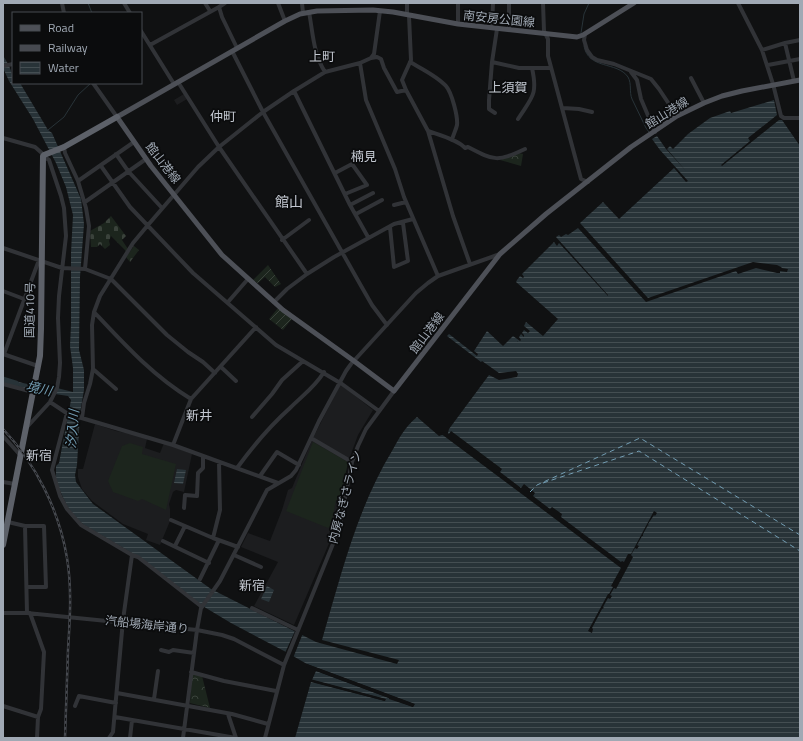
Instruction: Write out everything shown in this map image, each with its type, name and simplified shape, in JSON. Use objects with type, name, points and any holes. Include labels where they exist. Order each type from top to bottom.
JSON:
[{"type":"highway","points":[[45,154],[62,148],[117,117]]},
{"type":"highway","name":"国道410号","points":[[3,545],[38,366],[41,329],[40,261],[45,154]]},
{"type":"main road","points":[[583,35],[634,3]]},
{"type":"main road","name":"南安房公園線","points":[[117,117],[285,21],[306,12],[345,10],[380,11],[458,24],[566,36],[583,35]]},
{"type":"main road","name":"館山港線","points":[[117,117],[146,159],[217,249],[274,302],[354,360],[394,392],[509,244],[631,147],[677,116],[704,103],[722,96],[773,84],[800,80]]},
{"type":"street","points":[[124,3],[129,12]]},
{"type":"street","points":[[205,3],[210,11]]},
{"type":"street","points":[[150,45],[225,3]]},
{"type":"street","points":[[278,3],[285,21]]},
{"type":"street","points":[[302,3],[312,27],[317,58],[325,72]]},
{"type":"street","points":[[407,3],[410,62],[402,80],[428,131],[453,216],[470,264]]},
{"type":"street","points":[[458,3],[458,24]]},
{"type":"street","points":[[493,3],[494,28],[489,107],[495,113]]},
{"type":"street","points":[[543,3],[545,34],[548,39],[548,56],[551,68],[581,179],[588,182]]},
{"type":"street","points":[[738,3],[768,65],[781,116],[784,118],[800,118]]},
{"type":"street","points":[[509,4],[509,30]]},
{"type":"street","points":[[219,7],[222,17],[237,48]]},
{"type":"street","points":[[371,58],[374,54],[380,11]]},
{"type":"street","points":[[142,33],[282,240],[307,274]]},
{"type":"street","points":[[583,35],[586,50],[592,57],[651,79],[677,116]]},
{"type":"street","points":[[762,50],[785,42],[800,40]]},
{"type":"street","points":[[785,42],[794,81]]},
{"type":"street","points":[[232,51],[263,112],[372,305],[387,325]]},
{"type":"street","points":[[81,418],[93,369],[92,325],[94,312],[100,296],[133,243],[198,167],[219,147],[263,112],[325,72],[377,57],[381,59],[384,68],[397,92],[406,90]]},
{"type":"street","points":[[768,65],[800,59]]},
{"type":"street","points":[[410,62],[437,78],[447,87],[452,100],[457,126],[452,140]]},
{"type":"street","points":[[492,62],[519,68],[551,68]]},
{"type":"street","points":[[360,63],[366,100],[395,169],[406,202],[438,276]]},
{"type":"street","points":[[3,66],[12,64]]},
{"type":"street","points":[[518,119],[532,97],[534,91],[532,68]]},
{"type":"street","points":[[630,71],[637,80],[642,99],[655,132]]},
{"type":"street","points":[[691,78],[704,103]]},
{"type":"street","points":[[94,84],[117,117]]},
{"type":"street","points":[[294,91],[346,194],[350,205],[368,237]]},
{"type":"street","points":[[563,108],[592,112]]},
{"type":"street","points":[[428,131],[494,159],[509,156],[525,149]]},
{"type":"street","points":[[3,138],[35,146],[45,154],[49,160],[64,208],[66,236],[58,318],[60,370],[57,388],[50,402],[26,429]]},
{"type":"street","points":[[78,181],[134,142]]},
{"type":"street","points":[[62,148],[78,181],[85,202],[89,226],[84,269]]},
{"type":"street","points":[[116,154],[128,171],[162,208]]},
{"type":"street","points":[[85,202],[146,159]]},
{"type":"street","points":[[336,174],[352,164],[367,185],[346,194]]},
{"type":"street","points":[[100,166],[130,207],[148,224],[193,273],[276,345],[324,372],[379,411]]},
{"type":"street","points":[[350,205],[373,193]]},
{"type":"street","points":[[356,214],[382,200]]},
{"type":"street","points":[[394,205],[406,202]]},
{"type":"street","points":[[274,302],[287,289],[307,274],[368,237],[394,224],[403,223],[413,219]]},
{"type":"street","points":[[282,240],[309,220]]},
{"type":"street","points":[[390,227],[394,267],[408,261],[403,223]]},
{"type":"street","points":[[3,248],[62,268],[70,267],[84,269],[111,279],[167,335],[203,362],[214,373]]},
{"type":"street","points":[[183,738],[197,630],[202,607],[215,590],[267,490],[295,472],[339,383],[354,360],[416,292],[438,276],[500,254]]},
{"type":"street","points":[[38,366],[4,354],[24,298],[40,261]]},
{"type":"street","points":[[228,302],[248,279]]},
{"type":"street","points":[[3,291],[24,298]]},
{"type":"street","points":[[94,312],[146,366],[171,388],[191,399]]},
{"type":"street","points":[[173,445],[191,399],[256,327]]},
{"type":"street","points":[[252,417],[282,380],[303,361]]},
{"type":"street","points":[[221,367],[236,381]]},
{"type":"street","points":[[93,369],[116,389]]},
{"type":"street","points":[[237,468],[256,442],[291,407],[317,384],[324,372]]},
{"type":"street","points":[[3,384],[33,389]]},
{"type":"street","name":"内房なぎさライン","points":[[265,738],[284,665],[338,529],[352,462],[363,436],[379,411],[394,392]]},
{"type":"street","points":[[50,402],[67,413],[81,418],[173,445],[278,483]]},
{"type":"street","points":[[67,413],[52,470],[60,496],[67,509],[78,522],[89,530],[138,557],[202,607]]},
{"type":"street","points":[[3,436],[21,456]]},
{"type":"street","points":[[311,438],[352,462]]},
{"type":"street","points":[[260,476],[277,452],[299,465]]},
{"type":"street","points":[[184,508],[185,495],[197,496],[198,473],[203,468],[203,457]]},
{"type":"street","points":[[214,538],[220,510],[219,462]]},
{"type":"street","points":[[3,482],[15,484]]},
{"type":"street","points":[[171,520],[238,547]]},
{"type":"street","points":[[8,522],[25,526],[44,526],[46,587],[27,587]]},
{"type":"street","points":[[25,526],[29,613],[44,652],[41,709],[38,717],[38,738]]},
{"type":"street","points":[[175,546],[185,526]]},
{"type":"street","points":[[200,579],[219,540]]},
{"type":"street","points":[[163,541],[209,563]]},
{"type":"street","points":[[109,738],[113,732],[115,717],[123,623],[132,555]]},
{"type":"street","points":[[234,555],[261,567]]},
{"type":"street","points":[[252,608],[298,631]]},
{"type":"street","name":"汽船場海岸通り","points":[[3,613],[29,613],[197,630],[234,639],[284,665]]},
{"type":"street","points":[[161,650],[169,652],[172,650],[194,653]]},
{"type":"street","points":[[154,699],[158,671]]},
{"type":"street","points":[[191,672],[224,681],[276,691]]},
{"type":"street","points":[[117,693],[187,705],[268,724]]},
{"type":"street","points":[[75,706],[79,696],[116,703]]},
{"type":"street","points":[[3,706],[38,717]]},
{"type":"street","points":[[115,717],[236,738],[228,714]]},
{"type":"street","points":[[130,738],[132,720]]},
{"type":"shaded area","points":[[184,94],[187,99],[177,105],[174,100]]},
{"type":"shaded area","points":[[340,385],[373,410],[358,435],[348,462],[333,534],[294,625],[254,606],[278,562],[241,547],[248,533],[270,541],[288,490],[292,488],[312,440]]},
{"type":"shaded area","points":[[95,424],[147,439],[145,448],[160,453],[164,443],[192,454],[184,492],[176,490],[173,492],[169,504],[170,521],[160,545],[146,540],[148,534],[123,524],[92,501],[82,489],[78,477],[78,469],[83,469]]},
{"type":"green space","points":[[519,153],[523,154],[521,166],[500,160]]},
{"type":"green space","points":[[111,216],[126,236],[122,240],[128,249],[126,251],[111,236],[109,241],[110,245],[105,249],[100,244],[97,247],[91,247],[90,231],[104,223]]},
{"type":"green space","points":[[134,246],[139,250],[130,262],[126,257]]},
{"type":"green space","points":[[268,265],[281,284],[275,287],[265,277],[258,283],[253,280]]},
{"type":"green space","points":[[278,308],[292,319],[283,330],[269,319]]},
{"type":"green space","points":[[313,442],[348,462],[340,500],[336,500],[331,526],[328,528],[286,511]]},
{"type":"green space","points":[[130,443],[143,447],[142,454],[176,464],[166,510],[142,499],[138,501],[113,492],[108,481],[122,446]]},
{"type":"green space","points":[[192,673],[202,676],[210,708],[190,703]]},
{"type":"water","name":"汐入川","points":[[3,56],[10,69],[12,84],[21,84],[48,130],[52,133],[81,199],[84,224],[80,277],[79,350],[84,370],[84,390],[80,413],[75,475],[76,482],[93,504],[211,589],[316,642],[397,664],[399,660],[322,640],[343,567],[359,519],[380,473],[405,429],[417,417],[439,436],[448,433],[449,429],[489,375],[499,380],[517,377],[518,374],[516,371],[499,373],[482,361],[481,362],[447,336],[449,334],[477,356],[478,354],[474,351],[487,331],[503,346],[513,336],[520,341],[521,340],[519,337],[521,334],[524,337],[522,333],[524,330],[528,333],[530,331],[524,326],[526,322],[543,336],[558,319],[516,282],[520,276],[523,278],[524,277],[522,274],[554,242],[557,246],[559,243],[608,296],[556,237],[559,235],[561,237],[566,234],[568,235],[578,228],[646,302],[736,271],[738,274],[756,268],[777,273],[780,273],[780,271],[787,272],[788,269],[777,265],[753,262],[648,298],[580,223],[603,202],[619,219],[674,168],[686,182],[688,181],[652,139],[657,136],[666,149],[686,171],[667,149],[670,146],[673,149],[688,134],[710,118],[730,111],[731,113],[774,100],[777,115],[748,138],[750,141],[721,165],[722,166],[779,120],[782,120],[800,146],[800,738],[295,738],[311,682],[385,701],[385,699],[312,680],[316,671],[413,707],[414,704],[307,664],[231,623],[201,605],[132,553],[84,525],[76,518],[67,506],[56,482],[56,466],[59,463],[71,400],[68,396],[36,391],[8,384],[10,380],[36,386],[45,385],[73,392],[73,368],[70,346],[73,215],[66,187],[56,163],[33,119],[9,81],[3,68]]},
{"type":"water","points":[[177,469],[186,470],[183,484],[174,483]]},
{"type":"water","points":[[267,586],[274,590],[269,602],[261,599]]},
{"type":"pier","points":[[451,431],[502,469],[500,472],[521,488],[524,484],[535,493],[533,496],[550,509],[552,507],[562,514],[561,517],[621,562],[624,562],[628,554],[631,554],[654,511],[657,513],[648,524],[649,526],[648,525],[637,545],[639,546],[637,549],[635,548],[631,555],[633,557],[616,589],[614,588],[610,595],[612,596],[610,599],[608,598],[603,607],[604,608],[602,609],[592,628],[592,633],[588,631],[613,587],[611,586],[621,568],[440,433],[446,432],[449,434]]},
{"type":"pier","points":[[295,631],[303,633],[293,658],[285,653]]},
{"type":"pier","points":[[307,664],[415,704],[413,707],[389,699],[314,670],[315,669],[306,666]]},
{"type":"pier","points":[[310,679],[386,699],[385,701],[309,681]]},
{"type":"waterway","points":[[88,3],[92,12]]},
{"type":"waterway","points":[[581,33],[584,14],[589,3]]},
{"type":"waterway","points":[[584,46],[591,59],[617,69],[628,77],[632,99],[649,132]]},
{"type":"waterway","points":[[48,130],[64,117],[78,95],[90,84]]},
{"type":"waterway","name":"境川","points":[[3,380],[16,384]]},
{"type":"ferry route","points":[[530,492],[537,485],[640,438],[800,535]]},
{"type":"ferry route","points":[[543,483],[639,451],[800,551]]},
{"type":"railway","points":[[3,429],[26,457],[52,505],[67,558],[70,581],[70,604],[65,738]]},
{"type":"district","name":"上町","points":[[322,56]]},
{"type":"district","name":"上須賀","points":[[508,87]]},
{"type":"district","name":"仲町","points":[[223,116]]},
{"type":"district","name":"楠見","points":[[364,156]]},
{"type":"district","name":"館山","points":[[289,202]]},
{"type":"district","name":"新井","points":[[199,415]]},
{"type":"district","name":"新宿","points":[[39,455]]},
{"type":"district","name":"新宿","points":[[252,585]]}]
